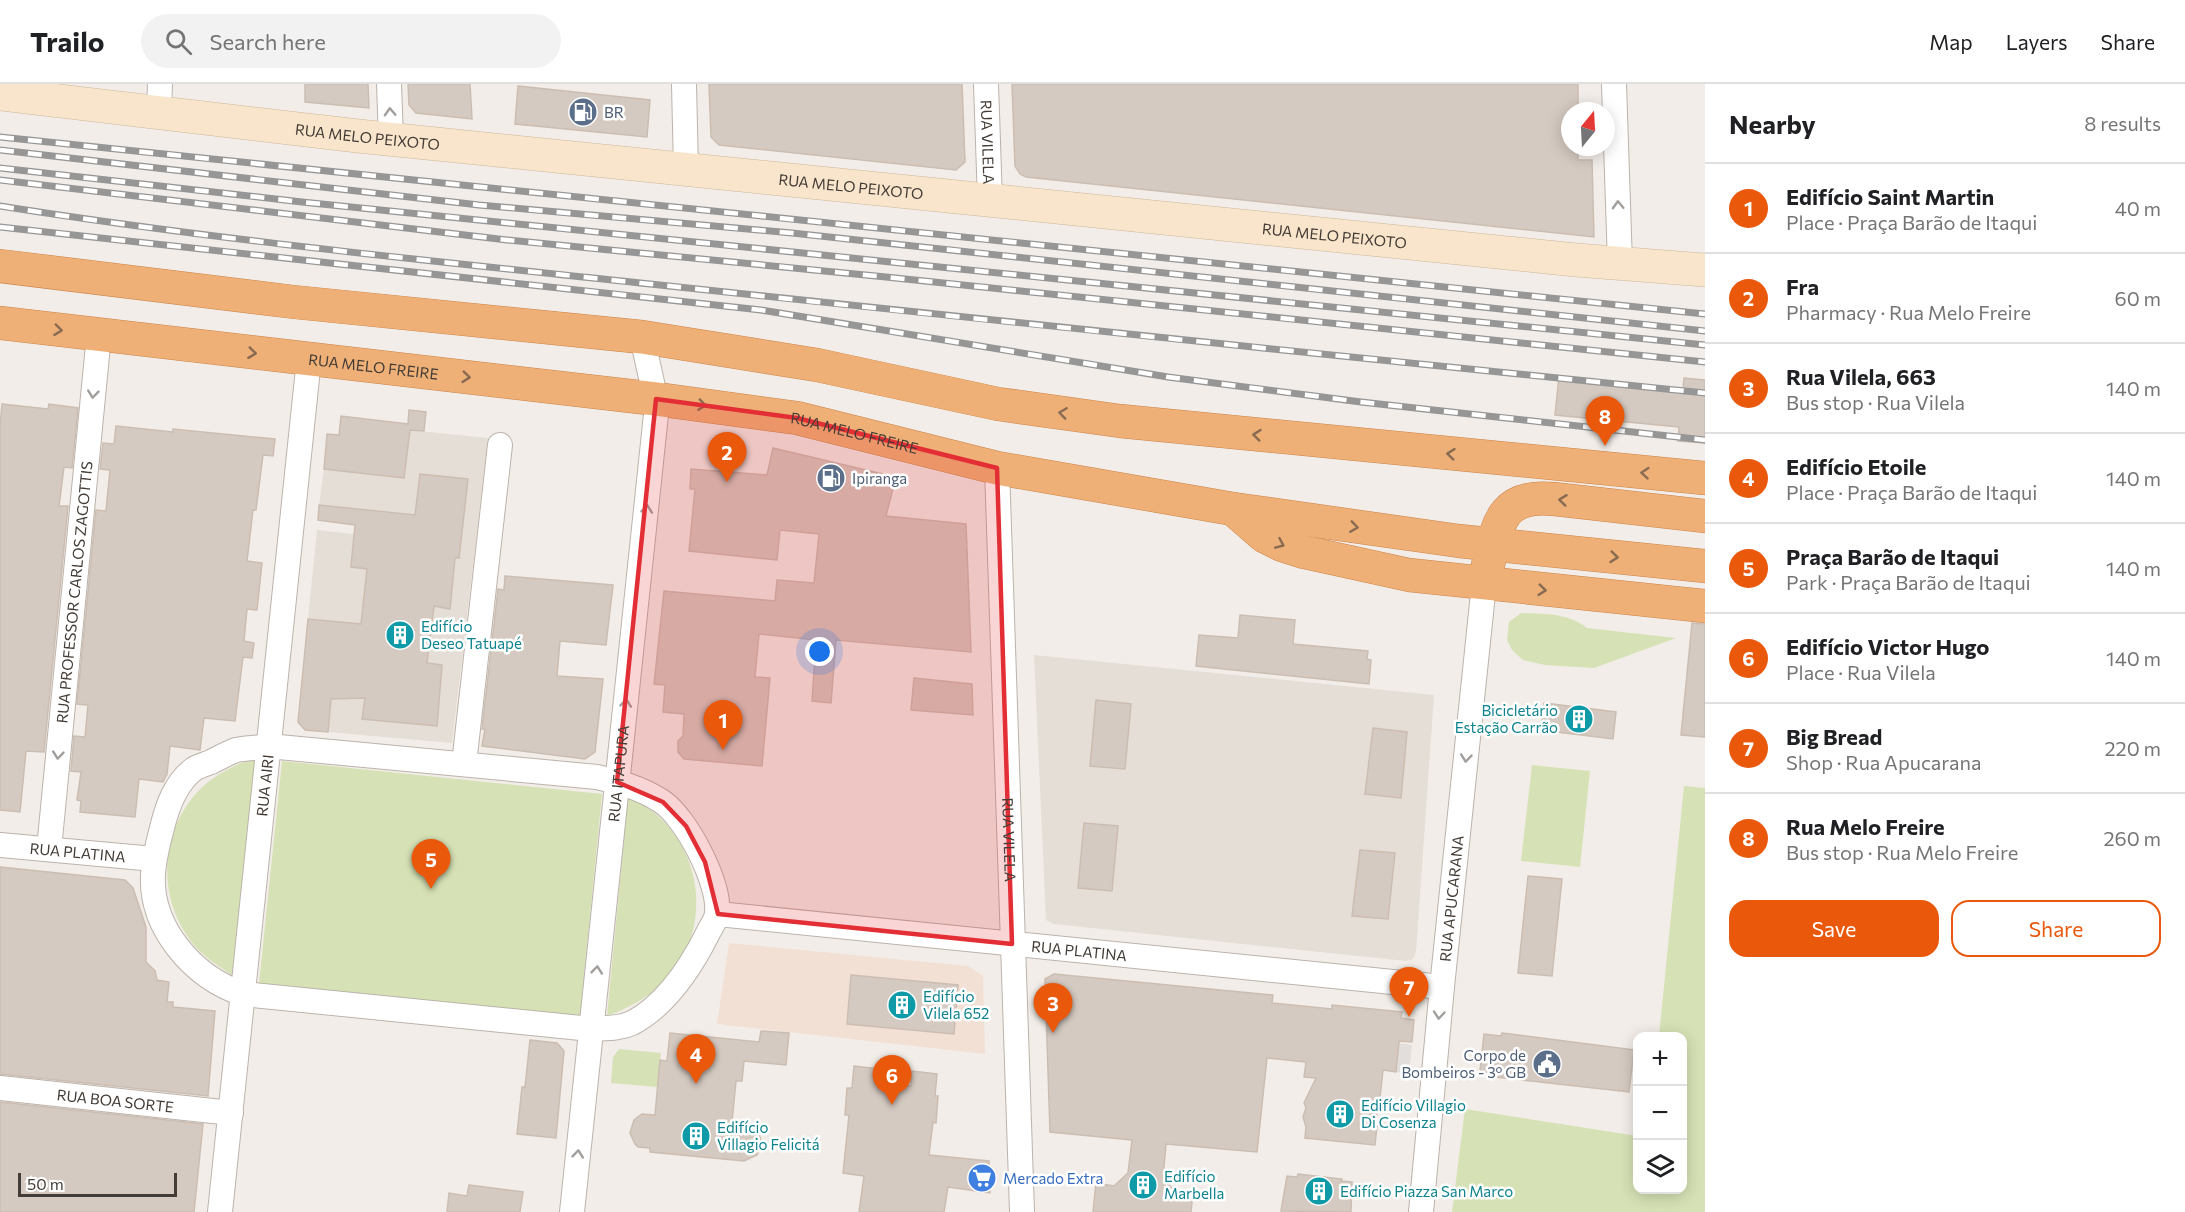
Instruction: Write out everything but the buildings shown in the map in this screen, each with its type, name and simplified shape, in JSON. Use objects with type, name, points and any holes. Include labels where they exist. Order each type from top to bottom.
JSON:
[{"type":"highway","points":[[0,266],[294,302],[642,337],[817,365],[998,404],[1120,421],[1704,478]]},
{"type":"highway","points":[[0,280],[254,309],[294,302]]},
{"type":"highway","name":"RUA MELO FREIRE","points":[[0,323],[656,399],[797,418],[997,468],[1233,509],[1413,536],[1705,566]]},
{"type":"highway","points":[[1484,584],[1500,523],[1513,505],[1525,499],[1536,497],[1705,516]]},
{"type":"highway","points":[[1233,509],[1264,536],[1282,545],[1409,575],[1705,606]]},
{"type":"main road","name":"RUA MELO PEIXOTO","points":[[0,94],[160,98],[391,139],[1620,264],[1705,270]]},
{"type":"street","points":[[389,84],[391,139]]},
{"type":"street","points":[[684,84],[686,170]]},
{"type":"street","name":"RUA VILELA","points":[[986,84],[990,201]]},
{"type":"street","points":[[1614,84],[1620,264]]},
{"type":"street","name":"RUA PROFESSOR CARLOS ZAGOTTIS","points":[[49,849],[99,335]]},
{"type":"street","name":"RUA ITAPURA","points":[[572,1212],[656,425],[657,405],[642,337]]},
{"type":"street","name":"RUA AIRI","points":[[220,1212],[309,359]]},
{"type":"street","points":[[464,764],[500,445]]},
{"type":"street","name":"RUA VILELA","points":[[997,468],[1022,1212]]},
{"type":"street","name":"RUA APUCARANA","points":[[1421,1212],[1484,584]]},
{"type":"street","points":[[268,746],[464,764],[597,777],[617,782],[642,790],[663,802],[686,826],[705,862],[716,896],[718,914],[689,967],[673,988],[645,1015],[630,1024],[614,1028],[591,1029],[243,994],[229,990],[211,979],[175,947],[155,899],[154,859],[167,809],[176,789],[194,769],[236,750],[268,746]]},
{"type":"street","name":"RUA PLATINA","points":[[0,845],[154,859]]},
{"type":"street","name":"RUA PLATINA","points":[[718,914],[1442,987]]},
{"type":"street","name":"RUA BOA SORTE","points":[[0,1088],[231,1113]]},
{"type":"highlighted area","points":[[656,399],[797,418],[997,468],[1012,944],[718,914],[705,862],[686,826],[663,802],[617,782]]},
{"type":"shaded area","points":[[409,430],[488,438],[452,743],[328,732],[340,622],[308,619],[317,530],[397,539],[399,514],[319,505],[324,469],[404,478]]},
{"type":"shaded area","points":[[1034,655],[1434,695],[1416,952],[1413,959],[1406,961],[1054,924],[1046,920]]},
{"type":"shaded area","points":[[729,943],[968,966],[983,976],[985,1054],[717,1024]]},
{"type":"shaded area","points":[[1399,1043],[1412,1045],[1409,1073],[1396,1072]]},
{"type":"green space","points":[[1521,613],[1564,617],[1587,628],[1676,638],[1594,668],[1545,665],[1523,660],[1512,650],[1507,640],[1509,622]]},
{"type":"green space","points":[[256,757],[232,975],[199,950],[179,921],[171,900],[167,879],[168,858],[172,837],[180,817],[192,799],[218,775]]},
{"type":"green space","points":[[282,761],[602,794],[580,1017],[259,984]]},
{"type":"green space","points":[[1532,765],[1590,771],[1580,867],[1521,861]]},
{"type":"green space","points":[[1684,786],[1705,788],[1705,1212],[1452,1212],[1465,1109],[1633,1135],[1633,1194],[1687,1194],[1687,1032],[1659,1032]]},
{"type":"green space","points":[[628,797],[651,811],[670,829],[684,850],[693,875],[696,900],[694,926],[686,951],[665,981],[642,999],[607,1016]]},
{"type":"green space","points":[[619,1049],[661,1053],[657,1087],[611,1083],[613,1057]]},
{"type":"railway","points":[[0,137],[1705,314]]},
{"type":"railway","points":[[0,150],[479,205],[792,233],[1705,331]]},
{"type":"railway","points":[[0,168],[302,202],[1705,345]]},
{"type":"railway","points":[[0,180],[507,240],[1705,362]]},
{"type":"railway","points":[[0,206],[243,240],[406,258],[1705,393]]},
{"type":"railway","points":[[0,227],[761,310],[1168,377],[1361,402],[1705,440]]},
{"type":"place","name":"BR","points":[[583,112]]},
{"type":"place","name":"Rua Melo Freire","points":[[1605,446]]},
{"type":"place","name":"Ipiranga","points":[[831,478]]},
{"type":"place","name":"Fra","points":[[727,482]]},
{"type":"place","name":"Edifício Deseo Tatuapé","points":[[400,635]]},
{"type":"place","name":"Bicicletário Estação Carrão","points":[[1579,719]]},
{"type":"place","name":"Edifício Saint Martin","points":[[723,750]]},
{"type":"place","name":"Praça Barão de Itaqui","points":[[431,889]]},
{"type":"place","name":"Edifício Vilela 652","points":[[902,1005]]},
{"type":"place","name":"Big Bread","points":[[1409,1017]]},
{"type":"place","name":"Rua Vilela, 663","points":[[1053,1033]]},
{"type":"place","name":"Corpo de Bombeiros - 3º GB","points":[[1547,1064]]},
{"type":"place","name":"Edifício Etoile","points":[[696,1084]]},
{"type":"place","name":"Edifício Victor Hugo","points":[[892,1105]]},
{"type":"place","name":"Edifício Villagio Di Cosenza","points":[[1340,1114]]},
{"type":"place","name":"Edifício Villagio Felicitá","points":[[696,1136]]},
{"type":"place","name":"Mercado Extra","points":[[982,1178]]},
{"type":"place","name":"Edifício Marbella","points":[[1143,1185]]},
{"type":"place","name":"Edifício Piazza San Marco","points":[[1319,1191]]}]
